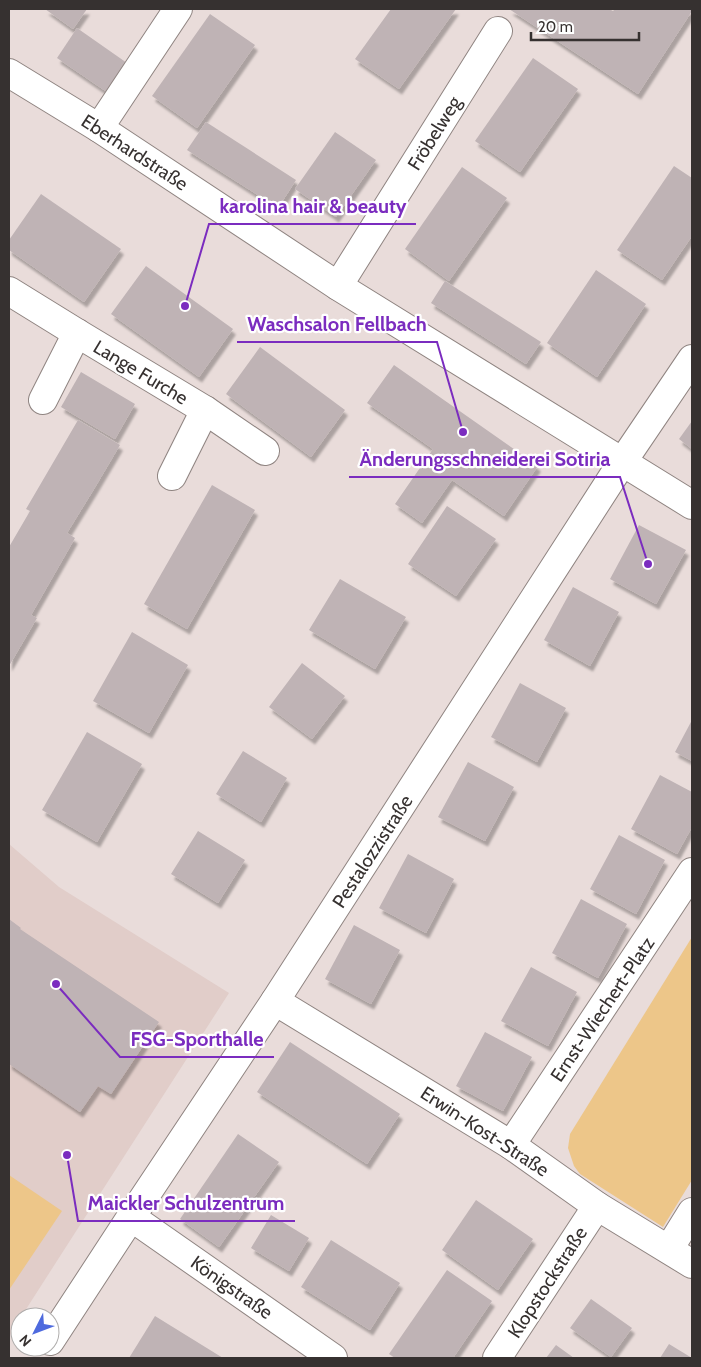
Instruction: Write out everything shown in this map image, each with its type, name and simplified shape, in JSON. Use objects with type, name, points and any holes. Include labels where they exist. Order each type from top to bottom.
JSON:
[{"type":"street","points":[[99,128],[178,9]]},
{"type":"street","name":"Fröbelweg","points":[[338,286],[498,31]]},
{"type":"street","name":"Eberhardstraße","points":[[9,73],[99,128],[338,286],[692,505]]},
{"type":"street","name":"Lange Furche","points":[[9,291],[205,410],[265,451]]},
{"type":"street","name":"Lange Furche","points":[[43,400],[77,334]]},
{"type":"street","name":"Pestalozzistraße","points":[[60,1326],[275,1001],[623,461],[692,359]]},
{"type":"street","name":"Lange Furche","points":[[172,476],[205,410]]},
{"type":"street","name":"Ernst-Wiechert-Platz","points":[[511,1145],[692,872]]},
{"type":"street","name":"Erwin-Kost-Straße","points":[[275,1001],[511,1145],[597,1206],[692,1264]]},
{"type":"street","name":"Klopstockstraße","points":[[497,1358],[597,1206]]},
{"type":"street","points":[[668,1249],[692,1212]]},
{"type":"street","name":"Königstraße","points":[[131,1217],[333,1358]]},
{"type":"shaded area","points":[[9,844],[59,887],[229,993],[27,1307],[10,1307],[9,1337]]},
{"type":"shaded area","points":[[692,937],[692,1180],[663,1227],[580,1174],[574,1166],[568,1148],[570,1134]]},
{"type":"shaded area","points":[[9,1175],[62,1211],[9,1290]]},
{"type":"building","points":[[45,9],[87,9],[73,29]]},
{"type":"building","points":[[391,9],[456,9],[399,89],[355,59]]},
{"type":"building","points":[[509,9],[609,9],[613,11],[615,9],[692,9],[692,11],[638,94]]},
{"type":"building","points":[[210,14],[255,45],[197,128],[152,96]]},
{"type":"building","points":[[77,28],[127,63],[107,92],[57,58]]},
{"type":"building","points":[[533,58],[578,89],[520,172],[475,141]]},
{"type":"building","points":[[206,122],[296,180],[278,208],[187,150]]},
{"type":"building","points":[[335,132],[376,160],[336,217],[295,189]]},
{"type":"building","points":[[674,166],[692,178],[692,236],[662,280],[617,250]]},
{"type":"building","points":[[462,167],[507,198],[449,281],[405,249]]},
{"type":"building","points":[[41,194],[121,249],[84,302],[9,250],[9,240]]},
{"type":"building","points":[[146,266],[233,329],[199,377],[111,314]]},
{"type":"building","points":[[596,270],[646,304],[597,377],[547,343]]},
{"type":"building","points":[[445,281],[541,342],[526,364],[431,303]]},
{"type":"building","points":[[260,347],[345,410],[311,457],[226,394]]},
{"type":"building","points":[[394,365],[538,466],[504,516],[452,480],[422,523],[395,504],[433,449],[367,403]]},
{"type":"building","points":[[81,372],[135,404],[115,439],[61,407]]},
{"type":"building","points":[[78,420],[120,445],[67,533],[75,538],[31,615],[37,618],[9,666],[9,547],[30,511],[26,509]]},
{"type":"building","points":[[692,421],[692,449],[679,439]]},
{"type":"building","points":[[212,485],[255,510],[187,629],[144,604]]},
{"type":"building","points":[[447,506],[496,539],[456,596],[408,564]]},
{"type":"building","points":[[639,525],[686,550],[656,604],[610,579]]},
{"type":"building","points":[[340,579],[406,617],[375,669],[309,630]]},
{"type":"building","points":[[573,587],[619,612],[590,666],[544,640]]},
{"type":"building","points":[[132,632],[188,665],[149,733],[93,701]]},
{"type":"building","points":[[302,663],[345,696],[312,739],[269,707]]},
{"type":"building","points":[[520,683],[566,708],[537,762],[491,737]]},
{"type":"building","points":[[692,720],[692,761],[675,752]]},
{"type":"building","points":[[87,732],[142,764],[97,842],[42,810]]},
{"type":"building","points":[[243,751],[287,778],[261,822],[216,794]]},
{"type":"building","points":[[468,762],[514,787],[485,841],[438,817]]},
{"type":"building","points":[[660,775],[692,792],[692,827],[677,854],[631,829]]},
{"type":"building","points":[[198,831],[245,860],[218,903],[171,874]]},
{"type":"building","points":[[619,835],[665,860],[636,914],[590,889]]},
{"type":"building","points":[[408,854],[454,879],[426,933],[379,908]]},
{"type":"building","points":[[581,899],[627,924],[598,978],[552,953]]},
{"type":"building","points":[[9,919],[20,929],[159,1022],[111,1094],[98,1086],[80,1112],[9,1064]]},
{"type":"building","points":[[354,925],[400,950],[371,1004],[325,979]]},
{"type":"building","points":[[531,967],[577,992],[548,1046],[501,1021]]},
{"type":"building","points":[[485,1032],[532,1057],[503,1111],[456,1086]]},
{"type":"building","points":[[290,1042],[400,1114],[367,1164],[257,1092]]},
{"type":"building","points":[[238,1134],[279,1162],[219,1247],[180,1219]]},
{"type":"building","points":[[476,1200],[533,1239],[498,1290],[442,1250]]},
{"type":"building","points":[[271,1215],[309,1238],[289,1271],[251,1248]]},
{"type":"building","points":[[331,1240],[400,1283],[370,1330],[301,1287]]},
{"type":"building","points":[[447,1270],[492,1301],[453,1358],[395,1358],[389,1354]]},
{"type":"building","points":[[591,1299],[632,1328],[611,1357],[570,1328]]},
{"type":"building","points":[[155,1316],[223,1358],[129,1358]]},
{"type":"building","points":[[669,1344],[692,1358],[660,1358]]},
{"type":"building","points":[[556,1345],[574,1358],[546,1358]]},
{"type":"place","name":"karolina hair & beauty","points":[[185,306]]},
{"type":"place","name":"Waschsalon Fellbach","points":[[463,432]]},
{"type":"place","name":"Änderungsschneiderei Sotiria","points":[[648,564]]},
{"type":"place","name":"FSG-Sporthalle","points":[[56,984]]},
{"type":"place","name":"Maickler Schulzentrum","points":[[67,1155]]}]
